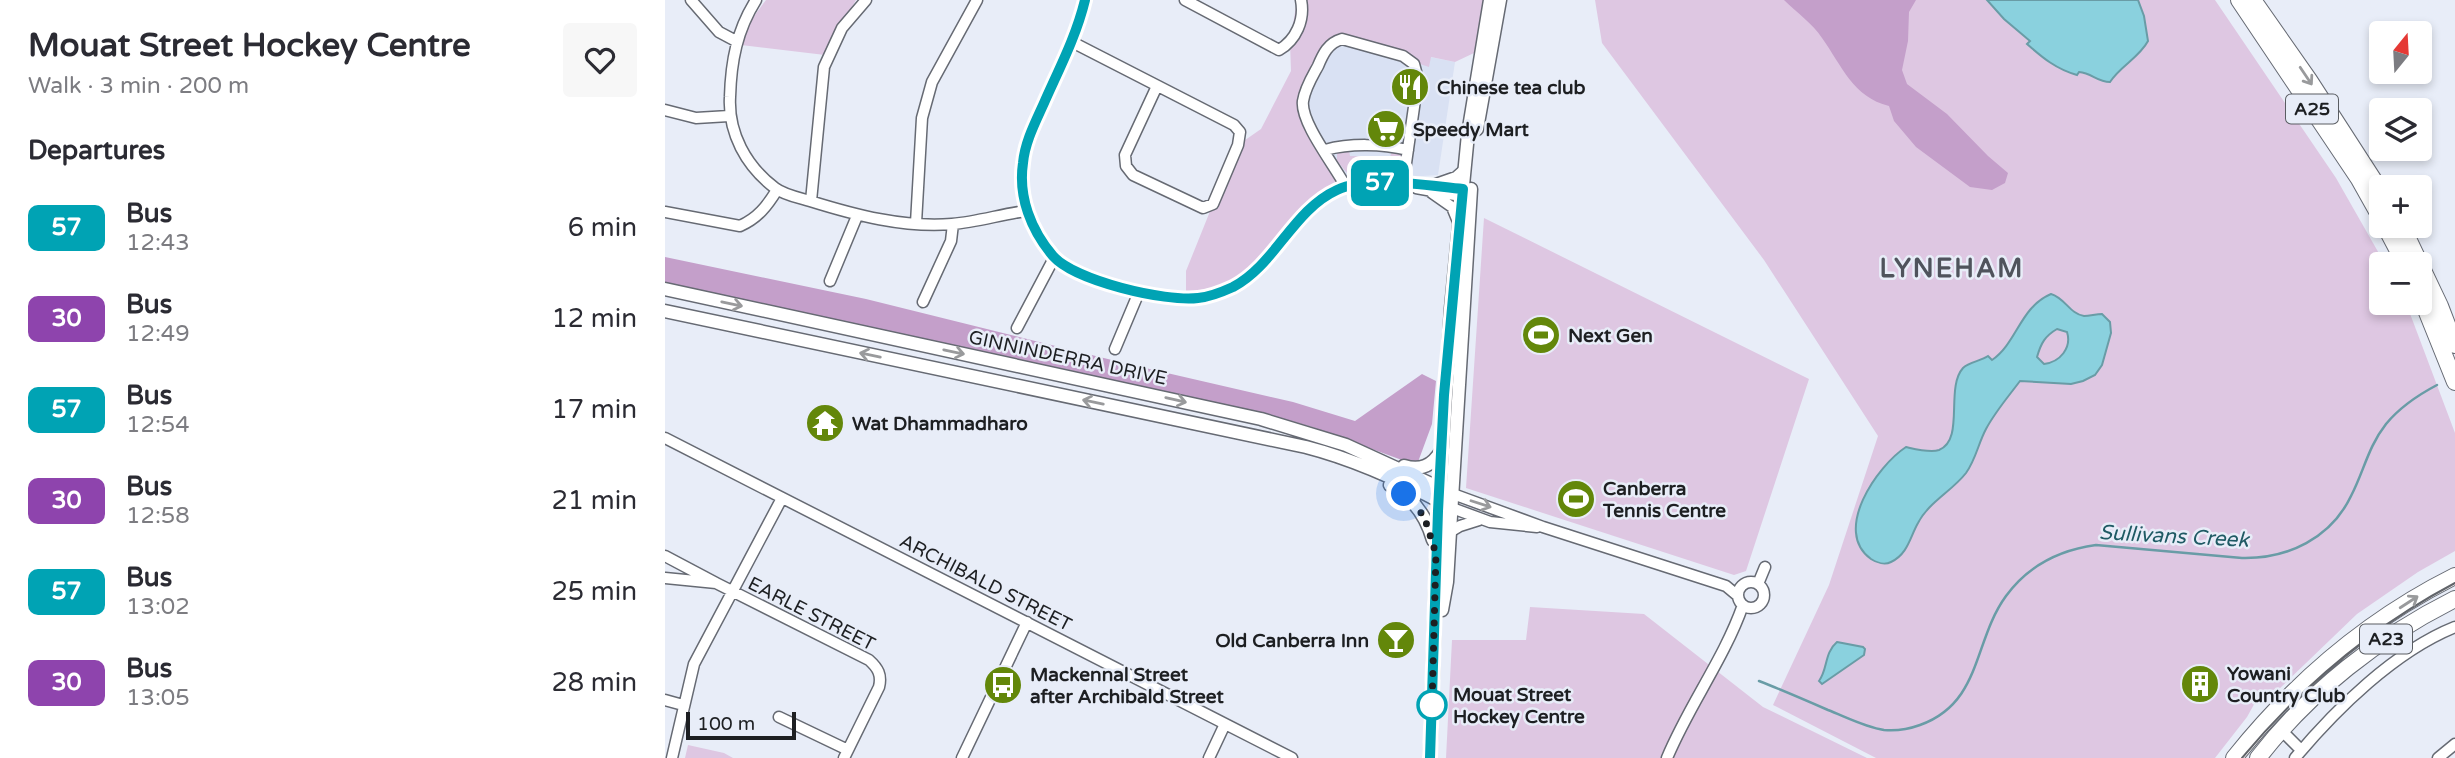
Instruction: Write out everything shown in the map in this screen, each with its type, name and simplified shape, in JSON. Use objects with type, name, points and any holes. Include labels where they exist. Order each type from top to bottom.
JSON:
[{"type":"highway","name":"A25","points":[[2239,0],[2369,196]]},
{"type":"highway","name":"A25","points":[[2253,0],[2370,175]]},
{"type":"highway","points":[[2408,238],[2455,345]]},
{"type":"highway","points":[[2428,315],[2455,382]]},
{"type":"highway","name":"A23","points":[[2234,758],[2269,716],[2331,658],[2407,603],[2455,576]]},
{"type":"highway","name":"A23","points":[[2258,758],[2280,730],[2342,671],[2404,626],[2455,599]]},
{"type":"main road","points":[[1434,648],[1447,582],[1467,193],[1465,169],[1479,60],[1490,0]]},
{"type":"main road","points":[[1430,758],[1439,495],[1459,224],[1467,193],[1500,0]]},
{"type":"main road","name":"GINNINDERRA DRIVE","points":[[665,289],[1261,419],[1373,456],[1439,495]]},
{"type":"main road","name":"GINNINDERRA DRIVE","points":[[665,310],[1276,440],[1343,458],[1452,501]]},
{"type":"main road","points":[[1276,440],[1399,490],[1413,501],[1424,516],[1436,554]]},
{"type":"main road","points":[[1373,456],[1419,468],[1431,463],[1442,450]]},
{"type":"street","points":[[691,0],[719,32],[736,41]]},
{"type":"street","points":[[756,0],[736,41],[729,116],[734,134],[748,161],[777,190],[857,216],[916,223],[953,224],[1025,207]]},
{"type":"street","points":[[811,201],[824,67],[842,28],[866,0]]},
{"type":"street","points":[[916,223],[922,118],[932,82],[977,0]]},
{"type":"street","points":[[1085,0],[1072,42],[1025,148],[1022,165],[1025,207],[1054,258],[1081,274],[1139,292],[1186,299],[1200,298],[1232,287],[1253,273],[1290,229],[1316,204],[1336,190],[1403,184],[1467,193]]},
{"type":"street","points":[[1185,0],[1279,50],[1290,43],[1302,20],[1301,0]]},
{"type":"street","points":[[1346,187],[1305,119],[1302,104],[1304,93],[1327,49],[1334,42],[1347,39],[1403,56],[1416,67],[1417,84],[1403,184]]},
{"type":"street","points":[[1072,42],[1234,125],[1240,132],[1238,145],[1213,204],[1203,208],[1133,175],[1126,166],[1125,155],[1157,86]]},
{"type":"street","points":[[665,110],[697,118],[729,116]]},
{"type":"street","points":[[1325,150],[1347,146],[1408,150]]},
{"type":"street","points":[[1431,188],[1456,177],[1465,169]]},
{"type":"street","points":[[1431,188],[1452,207],[1459,224]]},
{"type":"street","points":[[665,212],[740,226],[762,212],[777,190]]},
{"type":"street","points":[[830,281],[857,216]]},
{"type":"street","points":[[923,302],[951,241],[953,224]]},
{"type":"street","points":[[1017,328],[1054,258]]},
{"type":"street","points":[[1115,349],[1139,292]]},
{"type":"street","name":"ARCHIBALD STREET","points":[[665,438],[1292,758]]},
{"type":"street","points":[[671,758],[694,664],[782,498]]},
{"type":"street","points":[[1452,501],[1481,520],[1505,525],[1543,527]]},
{"type":"street","points":[[1452,501],[1543,527],[1725,586],[1750,582],[1758,584],[1763,591],[1763,598],[1759,605],[1744,603],[1725,586]]},
{"type":"street","points":[[1450,532],[1481,520]]},
{"type":"street","name":"EARLE STREET","points":[[665,556],[876,666],[881,679],[879,687],[846,754]]},
{"type":"street","points":[[1758,584],[1765,567]]},
{"type":"street","name":"EARLE STREET","points":[[665,578],[716,583]]},
{"type":"street","points":[[1667,758],[1734,629],[1744,603],[1743,585]]},
{"type":"street","points":[[962,758],[1027,622]]},
{"type":"street","points":[[2280,730],[2298,754],[2340,710],[2395,661],[2440,633],[2455,627]]},
{"type":"street","points":[[665,700],[683,705]]},
{"type":"street","points":[[779,716],[846,754]]},
{"type":"street","points":[[1209,758],[1226,724]]},
{"type":"street","points":[[2438,758],[2455,744]]},
{"type":"shaded area","points":[[766,0],[856,0],[825,55],[741,45],[751,20]]},
{"type":"shaded area","points":[[1297,0],[1485,0],[1474,53],[1455,62],[1431,57],[1429,67],[1340,38],[1301,107],[1338,177],[1335,185],[1305,204],[1250,269],[1220,286],[1186,293],[1186,271],[1238,145],[1261,129],[1291,71],[1290,43]]},
{"type":"shaded area","name":"Yowani Country Club","points":[[1595,0],[2215,0],[2336,178],[2378,252],[2369,252],[2369,315],[2411,315],[2455,433],[2455,551],[2418,572],[2357,614],[2278,690],[2262,690],[2247,717],[2215,758],[1876,758],[1773,705],[1829,585],[1878,436],[1764,260],[1602,43]]},
{"type":"shaded area","points":[[1784,0],[1916,0],[1909,12],[1908,41],[1902,70],[1907,84],[1947,114],[2008,173],[2005,183],[1992,190],[1970,187],[1916,147],[1894,121],[1889,106],[1866,96],[1857,88],[1818,33]]},
{"type":"shaded area","points":[[1340,38],[1429,66],[1430,57],[1455,62],[1438,175],[1346,181],[1301,107]]},
{"type":"shaded area","points":[[1349,150],[1350,156],[1390,157],[1392,151],[1400,152],[1403,159],[1401,176],[1352,179],[1337,161],[1337,152]]},
{"type":"shaded area","points":[[1484,218],[1809,379],[1746,571],[1734,575],[1466,488]]},
{"type":"shaded area","points":[[665,257],[866,299],[1293,402],[1355,421],[1422,374],[1436,381],[1432,424],[1418,462],[1410,463],[1312,427],[1256,411],[665,283]]},
{"type":"shaded area","points":[[1530,607],[1644,614],[1763,707],[1867,758],[1446,758],[1452,640],[1526,640]]},
{"type":"shaded area","points":[[688,745],[724,753],[733,758],[685,758]]},
{"type":"water","points":[[1987,0],[2138,0],[2148,41],[2110,82],[2084,73],[2069,73],[2027,44],[2030,41]]},
{"type":"water","points":[[2051,294],[2079,315],[2102,314],[2110,322],[2111,333],[2102,365],[2095,375],[2071,384],[2020,381],[1990,423],[1966,473],[1922,516],[1908,545],[1897,559],[1886,563],[1871,559],[1860,547],[1856,532],[1857,516],[1872,483],[1906,447],[1931,451],[1939,450],[1947,444],[1953,425],[1955,388],[1963,368],[1988,356],[1992,360],[2007,344],[2032,307]],"holes":[[[2057,329],[2067,332],[2066,349],[2060,357],[2044,364],[2037,357],[2044,340]]]},
{"type":"water","points":[[1837,642],[1863,647],[1864,655],[1822,684],[1819,681],[1830,651]]},
{"type":"waterway","name":"Sullivans Creek","points":[[1759,681],[1877,729],[1897,730],[1920,725],[1940,715],[1955,702],[1974,669],[1995,614],[2015,585],[2034,568],[2057,555],[2096,545],[2242,558],[2276,555],[2291,550],[2306,543],[2332,524],[2351,496],[2370,450],[2386,424],[2410,402],[2437,385]]},
{"type":"tram line","points":[[2242,758],[2289,706],[2340,660],[2395,619],[2455,583]]},
{"type":"bus line","name":"57","points":[[1085,0],[1072,42],[1025,148],[1022,165],[1023,202],[1035,228],[1054,258],[1081,274],[1139,292],[1186,299],[1200,298],[1216,294],[1243,281],[1290,229],[1316,204],[1336,190],[1386,183],[1433,184],[1463,189],[1444,395],[1430,758]]},
{"type":"place","name":"Chinese tea club","points":[[1410,87]]},
{"type":"place","name":"Speedy Mart","points":[[1386,129]]},
{"type":"place","name":"Next Gen","points":[[1541,335]]},
{"type":"place","name":"Wat Dhammadharo","points":[[825,423]]},
{"type":"place","name":"Canberra Tennis Centre","points":[[1576,499]]},
{"type":"place","name":"Old Canberra Inn","points":[[1396,640]]},
{"type":"place","name":"Yowani Country Club","points":[[2200,684]]},
{"type":"place","name":"Mackennal Street after Archibald Street","points":[[1003,685]]},
{"type":"place","name":"Mouat Street Hockey Centre","points":[[1432,705]]},
{"type":"district","name":"LYNEHAM","points":[[1952,268]]},
{"type":"route","points":[[1404,494],[1424,516],[1436,554],[1432,705]]}]
